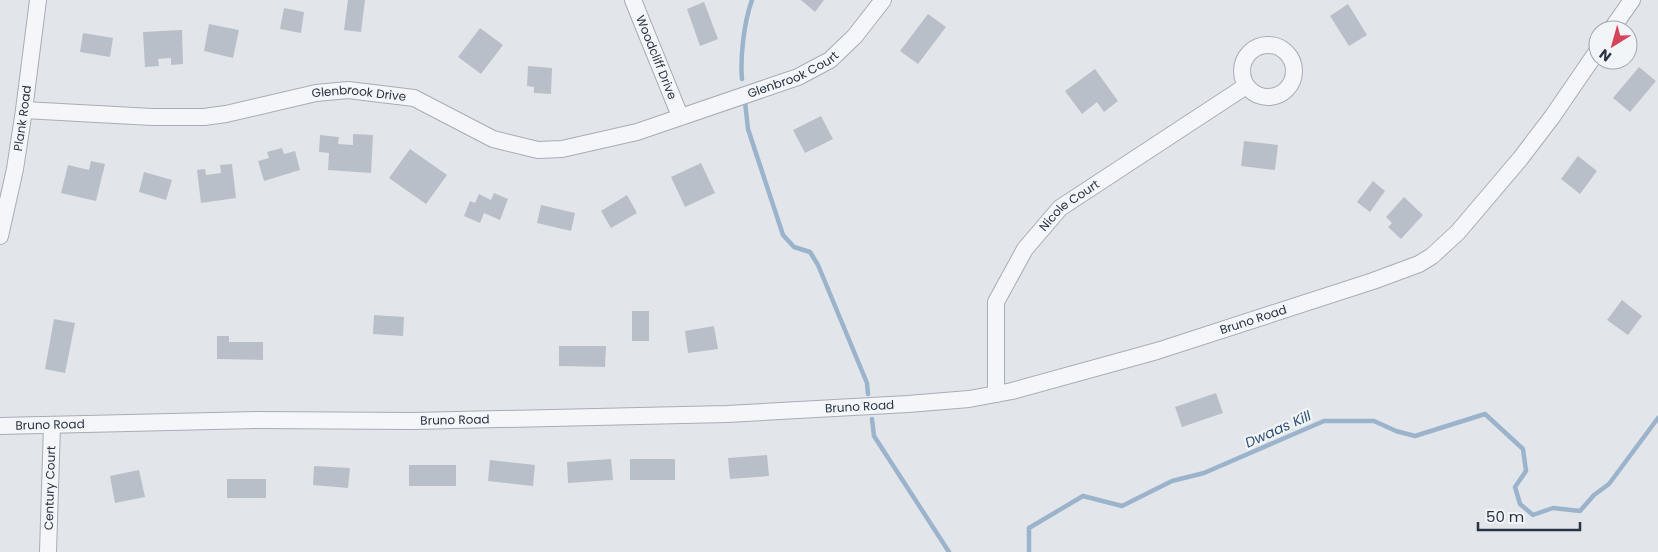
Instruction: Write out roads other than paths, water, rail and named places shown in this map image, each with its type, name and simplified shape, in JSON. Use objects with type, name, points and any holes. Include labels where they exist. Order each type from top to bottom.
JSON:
[{"type":"street","name":"Plank Road","points":[[0,236],[15,169],[38,0]]},
{"type":"street","name":"Woodcliff Drive","points":[[633,0],[680,116]]},
{"type":"street","name":"Glenbrook Court","points":[[680,116],[798,77],[830,60],[855,36],[883,0]]},
{"type":"street","points":[[1619,20],[1632,0]]},
{"type":"street","name":"Bruno Road","points":[[0,426],[257,420],[413,421],[727,414],[908,404],[968,399],[996,394],[1157,351],[1364,284],[1419,264],[1432,256],[1458,232],[1520,159],[1588,65]]},
{"type":"street","name":"Nicole Court","points":[[996,394],[996,302],[1025,249],[1060,208],[1246,86]]},
{"type":"street","name":"Glenbrook Drive","points":[[24,110],[152,117],[204,117],[226,114],[316,93],[348,90],[414,98],[493,139],[538,150],[562,149],[598,142],[636,132],[680,116]]},
{"type":"street","name":"Century Court","points":[[48,552],[52,425]]},
{"type":"waterway","points":[[742,79],[743,40],[752,0]]},
{"type":"waterway","points":[[745,102],[748,129],[783,235],[794,247],[810,252],[818,265],[867,383],[868,394]]},
{"type":"waterway","name":"Dwaas Kill","points":[[1029,552],[1029,528],[1083,496],[1122,506],[1172,481],[1204,473],[1324,421],[1374,421],[1396,431],[1415,436],[1485,414],[1523,449],[1526,471],[1515,487],[1520,504],[1533,515],[1553,508],[1580,511],[1594,495],[1609,484],[1658,418]]},
{"type":"waterway","points":[[872,419],[874,436],[949,552]]}]
